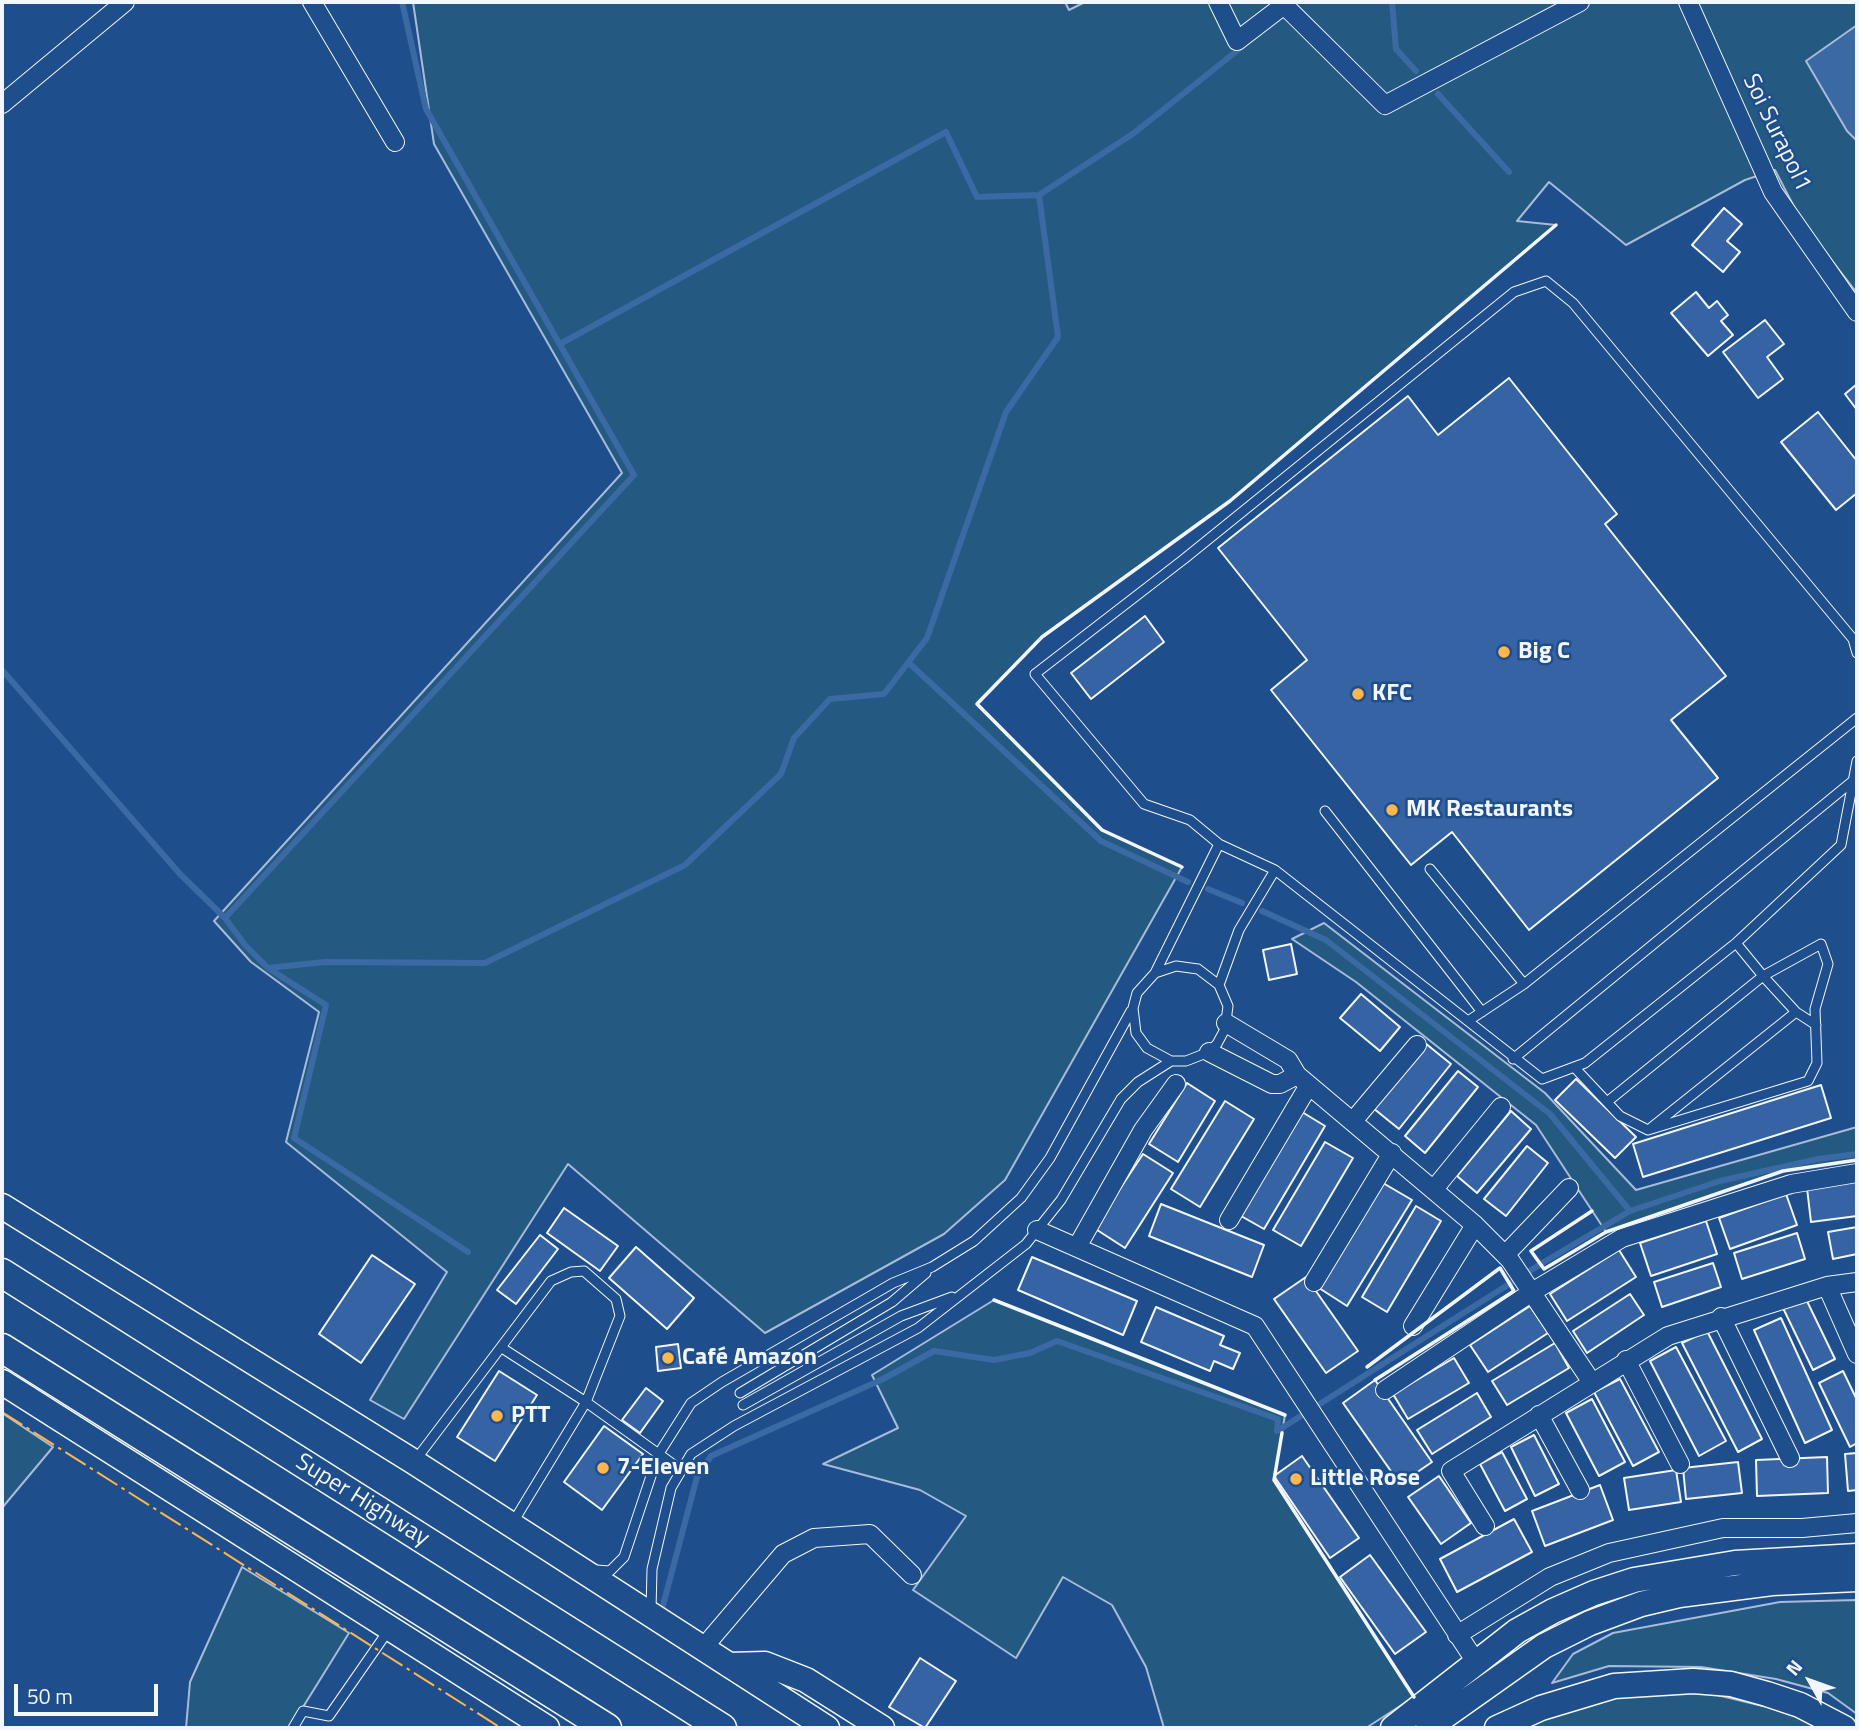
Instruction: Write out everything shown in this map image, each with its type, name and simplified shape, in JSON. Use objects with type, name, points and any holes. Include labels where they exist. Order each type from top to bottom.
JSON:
[{"type":"highway","name":"Super Highway","points":[[2,1273],[723,1728]]},
{"type":"highway","points":[[2,1348],[607,1728]]},
{"type":"main road","points":[[2,1206],[414,1462],[827,1728]]},
{"type":"main road","points":[[2,1382],[391,1627],[519,1717],[547,1728]]},
{"type":"main road","points":[[1393,1728],[1517,1631],[1553,1611],[1634,1580],[1735,1563],[1857,1556]]},
{"type":"main road","points":[[1428,1728],[1544,1646],[1590,1623],[1641,1604],[1747,1586],[1857,1579]]},
{"type":"main road","points":[[729,1665],[765,1664],[806,1680],[882,1728]]},
{"type":"main road","points":[[1497,1728],[1541,1707],[1614,1686],[1693,1681],[1731,1684],[1767,1693],[1800,1705],[1844,1728]]},
{"type":"street","points":[[2,104],[125,2]]},
{"type":"street","points":[[312,2],[395,142]]},
{"type":"street","points":[[1218,2],[1237,40],[1284,5],[1385,105],[1580,2]]},
{"type":"street","name":"Soi Surapol1","points":[[1688,2],[1773,192],[1857,312]]},
{"type":"street","points":[[1226,1023],[1288,1060],[1303,1080],[1475,1225],[1507,1257],[1591,1381]]},
{"type":"street","points":[[1353,1121],[1417,1045]]},
{"type":"street","points":[[1209,1052],[1272,1084],[1303,1080]]},
{"type":"street","points":[[1229,1220],[1303,1080]]},
{"type":"street","points":[[1077,1247],[1143,1130],[1175,1084]]},
{"type":"street","points":[[1434,1189],[1501,1107]]},
{"type":"street","points":[[1314,1282],[1392,1153]]},
{"type":"street","points":[[1385,1390],[1529,1288],[1622,1238],[1791,1184],[1857,1173]]},
{"type":"street","points":[[1507,1257],[1569,1188]]},
{"type":"street","points":[[1413,1326],[1475,1225]]},
{"type":"street","points":[[1037,1230],[1255,1326],[1476,1662]]},
{"type":"street","points":[[1485,1526],[1451,1471],[1591,1381],[1668,1336],[1721,1317],[1827,1286],[1857,1282]]},
{"type":"street","points":[[1827,1286],[1857,1354]]},
{"type":"street","points":[[1721,1317],[1790,1458]]},
{"type":"street","points":[[1626,1360],[1680,1464]]},
{"type":"street","points":[[1539,1415],[1580,1490]]},
{"type":"street","points":[[1457,1635],[1550,1577],[1609,1553],[1723,1528],[1802,1528],[1857,1523]]},
{"type":"street","points":[[703,1648],[783,1554],[814,1538],[870,1534],[912,1575]]},
{"type":"lane","points":[[1857,653],[1853,639],[1573,303],[1546,281],[1514,292],[1184,559],[1035,674],[1144,804],[1190,821],[1219,844],[1275,870],[1513,1059],[1542,1079],[1585,1063],[1736,943],[1841,845],[1857,761]]},
{"type":"lane","points":[[1468,1021],[1524,984],[1857,718]]},
{"type":"lane","points":[[1513,1059],[1854,780]]},
{"type":"lane","points":[[1325,811],[1482,1012]]},
{"type":"lane","points":[[740,1393],[892,1302],[932,1267],[974,1241],[1021,1198],[1050,1158],[1133,1008],[1137,993],[1154,973],[1219,844]]},
{"type":"lane","points":[[1430,869],[1524,984]]},
{"type":"lane","points":[[1219,985],[1239,930],[1275,870]]},
{"type":"lane","points":[[1736,943],[1796,1012],[1816,1025]]},
{"type":"lane","points":[[1574,1067],[1606,1102],[1619,1116],[1648,1130],[1808,1081],[1817,1063],[1815,1009],[1828,964],[1821,944],[1763,976],[1606,1102]]},
{"type":"lane","points":[[1133,1008],[1136,1033],[1147,1048],[1171,1061],[1186,1061],[1209,1052],[1217,1044],[1226,1023],[1228,1006],[1219,985],[1198,969],[1176,966],[1154,973]]},
{"type":"lane","points":[[1648,1130],[1796,1012]]},
{"type":"lane","points":[[651,1615],[652,1569],[671,1488],[691,1454],[707,1441],[918,1328],[1026,1244],[1062,1200],[1121,1099],[1138,1082],[1171,1061]]},
{"type":"lane","points":[[580,1569],[610,1571],[624,1557],[657,1455],[691,1404],[893,1283],[932,1267]]},
{"type":"lane","points":[[414,1462],[551,1281],[571,1272],[584,1271],[617,1299],[620,1316],[586,1402],[512,1525]]},
{"type":"lane","points":[[743,1405],[901,1316],[961,1294]]},
{"type":"lane","points":[[502,1348],[586,1402],[681,1470]]},
{"type":"lane","points":[[293,1728],[303,1711],[330,1716],[391,1627]]},
{"type":"shaded area","points":[[413,2],[1065,2],[1069,10],[1085,2],[1857,2],[1857,293],[1802,222],[1775,170],[1745,180],[1626,245],[1549,182],[1517,221],[1556,225],[1230,501],[1042,637],[977,703],[1102,830],[1182,867],[1005,1180],[944,1234],[765,1333],[568,1164],[404,1419],[370,1400],[447,1272],[286,1142],[319,1012],[251,962],[214,921],[622,473],[434,144]]},
{"type":"shaded area","points":[[1857,25],[1857,141],[1847,131],[1806,61]]},
{"type":"shaded area","points":[[1324,923],[1545,1093],[1636,1190],[1857,1127],[1857,1160],[1783,1171],[1606,1232],[1536,1125],[1356,982],[1292,939]]},
{"type":"shaded area","points":[[994,1300],[1285,1415],[1274,1480],[1414,1697],[1366,1728],[1164,1728],[1146,1667],[1112,1605],[1063,1577],[1016,1658],[913,1590],[966,1516],[920,1490],[823,1464],[898,1428],[872,1375]]},
{"type":"shaded area","points":[[2,1413],[53,1447],[2,1508]]},
{"type":"shaded area","points":[[242,1567],[349,1633],[290,1728],[186,1728],[190,1682]]},
{"type":"shaded area","points":[[1857,1600],[1857,1714],[1828,1693],[1776,1679],[1701,1667],[1609,1666],[1552,1683],[1573,1654],[1613,1633],[1780,1602]]},
{"type":"shaded area","points":[[1651,1692],[1713,1694],[1767,1707],[1829,1728],[1523,1728],[1542,1718],[1602,1699]]},
{"type":"building","points":[[1724,208],[1742,224],[1727,241],[1740,252],[1723,272],[1692,245]]},
{"type":"building","points":[[1696,292],[1709,308],[1717,301],[1728,315],[1721,321],[1733,335],[1708,356],[1671,313]]},
{"type":"building","points":[[1765,320],[1784,344],[1767,357],[1783,379],[1758,398],[1723,352]]},
{"type":"building","name":"Big C","points":[[1509,378],[1617,514],[1605,524],[1726,676],[1671,720],[1718,778],[1529,930],[1452,832],[1411,865],[1271,690],[1307,660],[1218,548],[1408,396],[1438,435]]},
{"type":"building","points":[[1857,384],[1857,410],[1845,394]]},
{"type":"building","points":[[1818,412],[1857,461],[1857,493],[1836,510],[1781,442]]},
{"type":"building","points":[[1145,616],[1164,642],[1091,699],[1071,673]]},
{"type":"building","points":[[1291,944],[1297,974],[1269,980],[1263,950]]},
{"type":"building","points":[[1361,994],[1400,1027],[1380,1051],[1340,1018]]},
{"type":"building","points":[[1425,1043],[1451,1064],[1399,1129],[1373,1108]]},
{"type":"building","points":[[1458,1071],[1478,1087],[1425,1153],[1405,1136]]},
{"type":"building","points":[[1576,1079],[1636,1137],[1615,1158],[1555,1100]]},
{"type":"building","points":[[1187,1083],[1215,1101],[1178,1162],[1149,1144]]},
{"type":"building","points":[[1821,1085],[1831,1118],[1643,1177],[1633,1144]]},
{"type":"building","points":[[1225,1101],[1254,1119],[1200,1207],[1171,1189]]},
{"type":"building","points":[[1511,1111],[1531,1129],[1477,1193],[1457,1176]]},
{"type":"building","points":[[1302,1112],[1325,1126],[1264,1229],[1241,1216]]},
{"type":"building","points":[[1325,1142],[1353,1158],[1301,1246],[1273,1230]]},
{"type":"building","points":[[1527,1146],[1548,1163],[1506,1216],[1484,1199]]},
{"type":"building","points":[[1143,1154],[1173,1173],[1125,1248],[1094,1228]]},
{"type":"building","points":[[1857,1181],[1857,1216],[1811,1222],[1807,1188]]},
{"type":"building","points":[[1383,1183],[1412,1200],[1347,1306],[1319,1288]]},
{"type":"building","points":[[1786,1194],[1797,1225],[1730,1249],[1719,1218]]},
{"type":"building","points":[[1161,1204],[1264,1245],[1252,1277],[1149,1236]]},
{"type":"building","points":[[1416,1206],[1441,1221],[1387,1312],[1362,1297]]},
{"type":"building","points":[[564,1208],[618,1246],[600,1271],[547,1233]]},
{"type":"building","points":[[1706,1221],[1717,1254],[1651,1276],[1640,1243]]},
{"type":"building","points":[[1857,1227],[1857,1254],[1833,1259],[1828,1232]]},
{"type":"building","points":[[1797,1233],[1805,1259],[1742,1279],[1734,1253]]},
{"type":"building","points":[[540,1235],[558,1249],[516,1304],[497,1290]]},
{"type":"building","points":[[636,1247],[694,1298],[667,1329],[609,1278]]},
{"type":"building","points":[[1619,1250],[1636,1277],[1567,1321],[1550,1294]]},
{"type":"building","points":[[372,1255],[415,1284],[361,1363],[319,1334]]},
{"type":"building","points":[[1032,1257],[1137,1301],[1123,1335],[1018,1290]]},
{"type":"building","points":[[1713,1263],[1721,1287],[1662,1307],[1654,1282]]},
{"type":"building","points":[[1306,1277],[1358,1351],[1326,1373],[1274,1299]]},
{"type":"building","points":[[1630,1294],[1644,1315],[1587,1353],[1573,1331]]},
{"type":"building","points":[[1805,1297],[1835,1359],[1813,1370],[1783,1308]]},
{"type":"building","points":[[1530,1306],[1548,1333],[1488,1372],[1470,1345]]},
{"type":"building","points":[[1156,1307],[1224,1336],[1220,1345],[1240,1353],[1233,1369],[1214,1361],[1210,1371],[1141,1342]]},
{"type":"building","points":[[1781,1318],[1832,1430],[1805,1443],[1754,1330]]},
{"type":"building","points":[[1707,1331],[1762,1439],[1738,1452],[1682,1343]]},
{"type":"building","points":[[1555,1343],[1569,1368],[1507,1405],[1492,1381]]},
{"type":"building","name":"Café Amazon","points":[[678,1344],[681,1368],[658,1371],[656,1347]]},
{"type":"building","points":[[1676,1347],[1726,1441],[1699,1456],[1650,1361]]},
{"type":"building","points":[[1454,1358],[1469,1383],[1408,1419],[1393,1394]]},
{"type":"building","name":"PTT","points":[[499,1371],[537,1395],[495,1461],[457,1437]]},
{"type":"building","points":[[1843,1371],[1857,1400],[1857,1443],[1850,1447],[1819,1383]]},
{"type":"building","points":[[1620,1379],[1659,1452],[1633,1466],[1594,1392]]},
{"type":"building","points":[[1375,1380],[1432,1462],[1400,1484],[1343,1403]]},
{"type":"building","points":[[646,1388],[663,1401],[640,1433],[622,1420]]},
{"type":"building","points":[[1477,1393],[1491,1417],[1432,1454],[1417,1430]]},
{"type":"building","points":[[1592,1399],[1625,1462],[1599,1476],[1566,1413]]},
{"type":"building","name":"7-Eleven","points":[[604,1426],[643,1454],[602,1510],[564,1482]]},
{"type":"building","points":[[1534,1435],[1559,1484],[1535,1496],[1511,1447]]},
{"type":"building","points":[[1502,1452],[1527,1499],[1505,1511],[1480,1464]]},
{"type":"building","points":[[1857,1453],[1857,1490],[1848,1491],[1845,1454]]},
{"type":"building","points":[[1302,1456],[1359,1538],[1330,1558],[1274,1476]]},
{"type":"building","points":[[1827,1457],[1828,1493],[1757,1496],[1756,1460]]},
{"type":"building","points":[[1738,1462],[1742,1493],[1686,1499],[1683,1468]]},
{"type":"building","points":[[1676,1470],[1681,1502],[1629,1510],[1624,1478]]},
{"type":"building","points":[[1439,1476],[1471,1523],[1441,1544],[1408,1497]]},
{"type":"building","points":[[1600,1485],[1613,1520],[1545,1546],[1532,1511]]},
{"type":"building","points":[[1514,1519],[1532,1552],[1457,1592],[1440,1559]]},
{"type":"building","points":[[1370,1555],[1426,1632],[1395,1654],[1340,1577]]},
{"type":"building","points":[[920,1658],[956,1681],[925,1728],[889,1707]]},
{"type":"waterway","points":[[225,918],[634,475],[426,109],[402,2]]},
{"type":"waterway","points":[[1392,2],[1396,49],[1416,71]]},
{"type":"waterway","points":[[268,968],[325,962],[485,963],[685,865],[781,774],[794,738],[830,699],[884,694],[927,638],[1006,412],[1058,337],[1039,195],[1134,133],[1243,46]]},
{"type":"waterway","points":[[1438,94],[1509,172]]},
{"type":"waterway","points":[[560,344],[946,132],[977,197],[1039,195]]},
{"type":"waterway","points":[[909,663],[1101,841],[1188,882]]},
{"type":"waterway","points":[[2,670],[180,874],[225,918],[245,945],[268,968],[326,1005],[294,1138],[468,1252]]},
{"type":"waterway","points":[[1208,889],[1242,903]]},
{"type":"waterway","points":[[1262,911],[1326,940],[1550,1114],[1630,1211]]},
{"type":"waterway","points":[[661,1613],[697,1477],[711,1456],[883,1379],[934,1351],[994,1360],[1030,1353],[1057,1341],[1278,1419],[1277,1431],[1544,1262],[1630,1211],[1720,1181],[1818,1159],[1857,1154]]},
{"type":"wall","points":[[1182,867],[1102,830],[977,704],[1042,637],[1230,501],[1556,225]]},
{"type":"wall","points":[[1592,1211],[1531,1251],[1544,1269],[1606,1232],[1783,1171],[1857,1160]]},
{"type":"wall","points":[[1367,1367],[1500,1268],[1514,1291],[1375,1380]]},
{"type":"wall","points":[[994,1300],[1285,1415]]},
{"type":"wall","points":[[1282,1433],[1274,1480],[1414,1697]]},
{"type":"power","points":[[2,1412],[501,1728]]},
{"type":"place","name":"Big C","points":[[1504,652]]},
{"type":"place","name":"KFC","points":[[1358,694]]},
{"type":"place","name":"MK Restaurants","points":[[1392,810]]},
{"type":"place","name":"Café Amazon","points":[[668,1358]]},
{"type":"place","name":"PTT","points":[[497,1416]]},
{"type":"place","name":"7-Eleven","points":[[603,1468]]},
{"type":"place","name":"Little Rose","points":[[1296,1479]]}]
